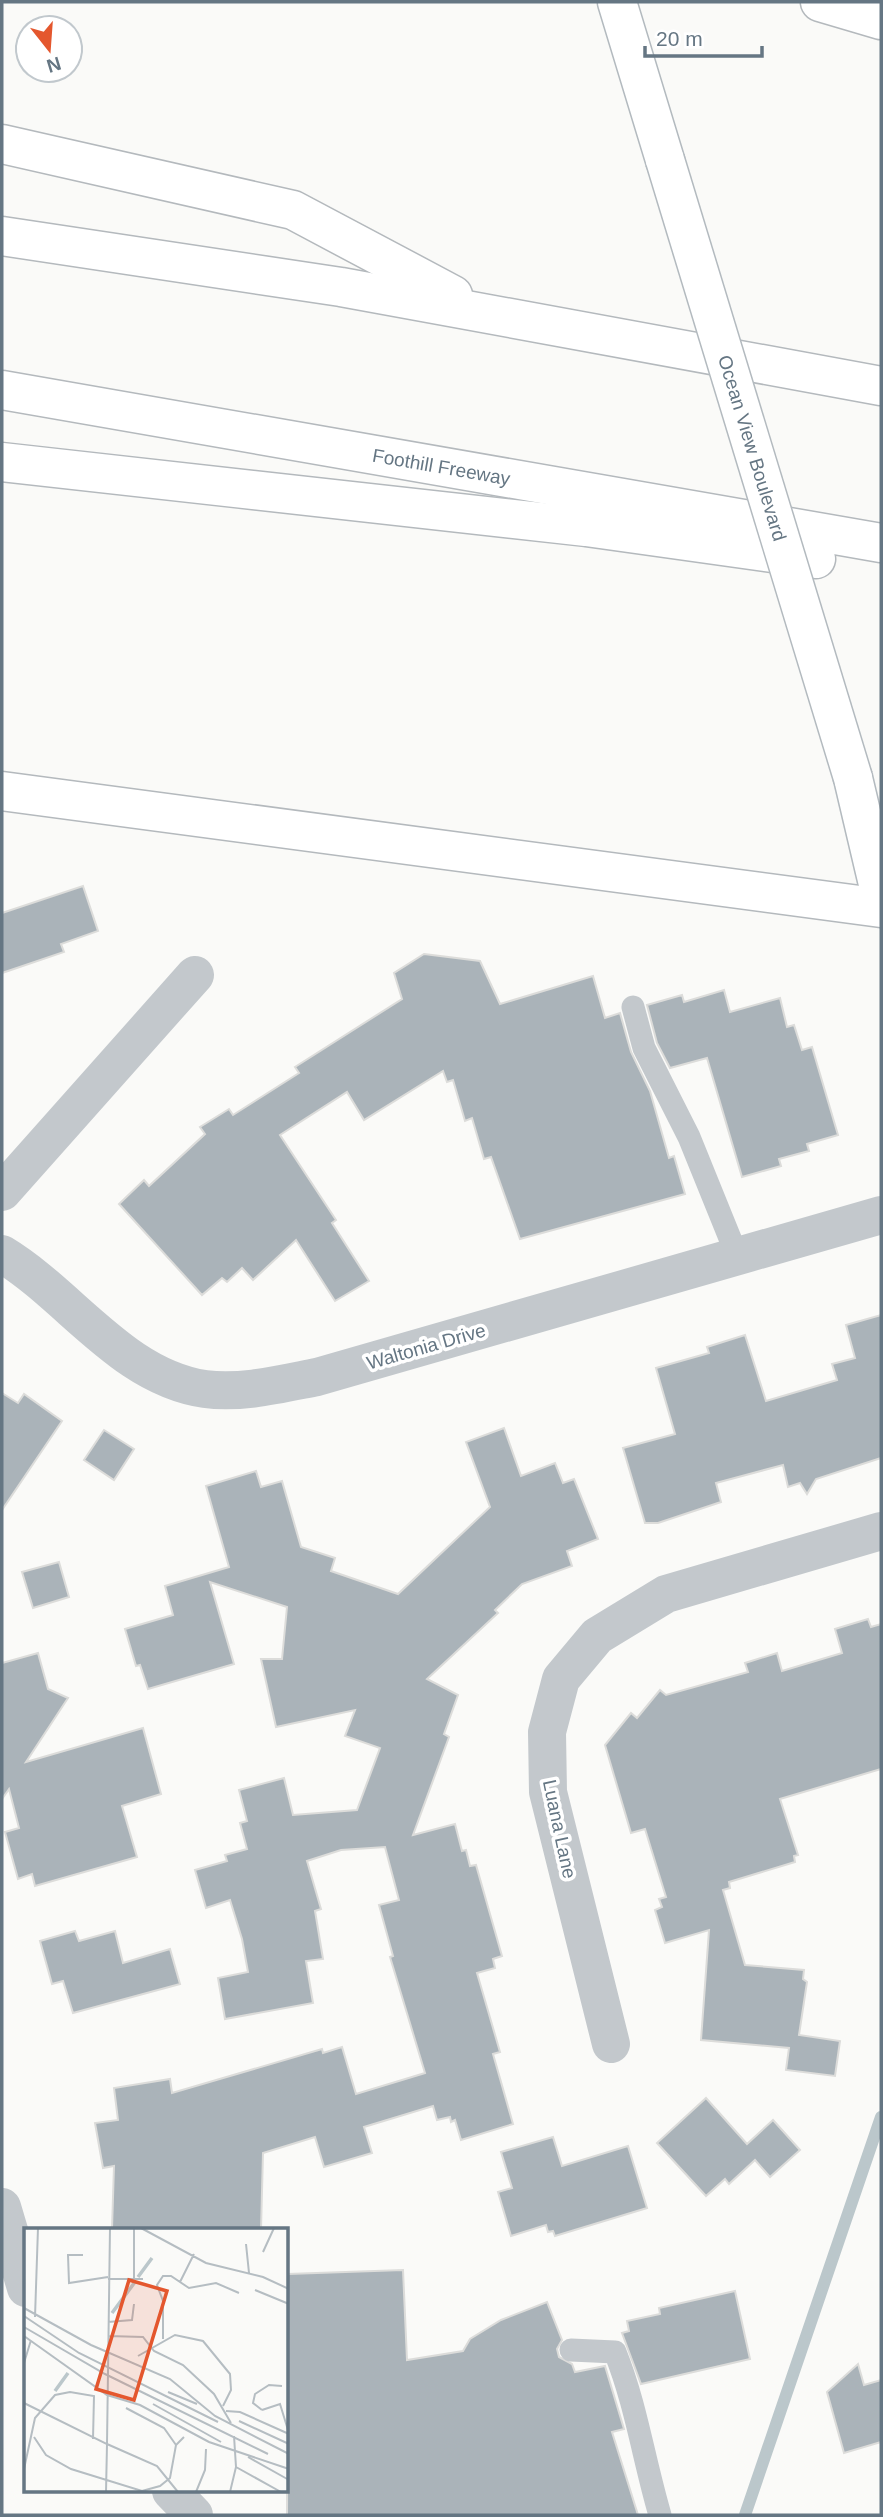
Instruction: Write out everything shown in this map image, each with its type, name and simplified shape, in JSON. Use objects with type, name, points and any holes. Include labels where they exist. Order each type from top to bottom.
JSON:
[{"type":"main road","name":"Ocean View Boulevard","points":[[617,2],[852,778],[881,897]]},
{"type":"main road","points":[[820,2],[881,20]]},
{"type":"main road","points":[[2,145],[293,210],[486,313]]},
{"type":"main road","points":[[2,236],[341,286],[881,386]]},
{"type":"main road","name":"Foothill Freeway","points":[[2,390],[881,543]]},
{"type":"main road","points":[[2,462],[586,527],[881,568]]},
{"type":"main road","points":[[2,791],[881,908]]},
{"type":"street","points":[[2,1192],[194,975]]},
{"type":"street","name":"Waltonia Drive","points":[[2,1254],[24,1267],[131,1358],[169,1380],[206,1390],[270,1387],[317,1377],[881,1216]]},
{"type":"street","name":"Luana Lane","points":[[611,2044],[548,1792],[547,1732],[561,1679],[597,1636],[666,1594],[881,1531]]},
{"type":"street","points":[[2,2207],[17,2286]]},
{"type":"street","points":[[172,2492],[194,2515]]},
{"type":"lane","points":[[633,1007],[644,1048],[689,1137],[738,1258]]},
{"type":"lane","points":[[571,2350],[615,2352],[629,2387],[640,2446],[660,2515]]},
{"type":"building","points":[[83,886],[98,931],[61,944],[64,952],[2,973],[2,913]]},
{"type":"building","points":[[424,954],[480,961],[500,1004],[593,976],[605,1018],[620,1013],[631,1052],[650,1091],[669,1158],[674,1156],[685,1194],[520,1239],[491,1157],[484,1159],[472,1118],[465,1121],[453,1080],[447,1082],[443,1071],[364,1120],[347,1092],[280,1135],[336,1220],[332,1223],[369,1281],[335,1301],[296,1240],[253,1280],[242,1268],[227,1282],[222,1278],[202,1295],[119,1204],[144,1180],[149,1186],[205,1134],[200,1127],[229,1109],[233,1115],[299,1073],[295,1067],[402,999],[394,973]]},
{"type":"building","points":[[724,990],[730,1012],[780,998],[787,1027],[794,1025],[802,1050],[812,1047],[838,1135],[807,1144],[809,1151],[779,1159],[781,1166],[742,1177],[707,1058],[670,1068],[657,1043],[647,1005],[682,995],[684,1002]]},
{"type":"building","points":[[881,1315],[881,1458],[816,1479],[807,1494],[800,1483],[788,1487],[783,1465],[716,1483],[721,1502],[658,1523],[645,1523],[623,1448],[675,1434],[656,1368],[709,1353],[707,1347],[745,1335],[766,1401],[837,1380],[832,1364],[855,1358],[846,1325]]},
{"type":"building","points":[[2,1393],[18,1403],[24,1394],[62,1421],[2,1510]]},
{"type":"building","points":[[504,1428],[521,1476],[555,1463],[563,1483],[574,1479],[598,1539],[567,1551],[572,1566],[522,1584],[495,1610],[498,1613],[427,1679],[458,1695],[444,1734],[449,1737],[413,1835],[455,1824],[462,1851],[466,1850],[470,1866],[476,1865],[502,1956],[493,1959],[495,1968],[477,1973],[500,2052],[493,2054],[513,2124],[461,2140],[455,2120],[451,2122],[450,2117],[437,2120],[433,2106],[364,2127],[372,2153],[324,2167],[315,2137],[263,2153],[261,2228],[112,2228],[114,2166],[103,2168],[95,2123],[118,2120],[114,2088],[170,2079],[172,2093],[322,2049],[323,2053],[342,2047],[356,2094],[425,2073],[390,1957],[393,1956],[379,1905],[399,1900],[385,1847],[341,1850],[307,1861],[321,1909],[315,1911],[323,1959],[306,1961],[313,2003],[225,2019],[218,1978],[248,1972],[242,1939],[230,1900],[206,1908],[195,1870],[227,1861],[225,1855],[247,1849],[240,1823],[247,1821],[239,1790],[284,1778],[293,1815],[357,1810],[380,1748],[345,1736],[355,1710],[276,1727],[261,1659],[282,1659],[287,1607],[210,1582],[234,1664],[148,1689],[140,1665],[136,1666],[125,1629],[173,1615],[165,1586],[229,1567],[206,1486],[256,1471],[261,1487],[282,1481],[301,1547],[335,1558],[331,1571],[398,1594],[490,1507],[466,1442]]},
{"type":"building","points":[[104,1430],[134,1449],[114,1480],[84,1460]]},
{"type":"building","points":[[59,1562],[69,1597],[33,1608],[22,1572]]},
{"type":"building","points":[[868,1619],[871,1627],[881,1624],[881,1769],[780,1799],[798,1855],[794,1856],[795,1862],[729,1882],[730,1888],[723,1890],[745,1965],[804,1970],[803,1979],[807,1982],[799,2035],[840,2041],[835,2076],[786,2070],[789,2048],[701,2040],[709,1930],[665,1943],[655,1910],[662,1907],[659,1899],[666,1897],[645,1829],[631,1833],[605,1745],[631,1713],[637,1718],[660,1690],[666,1695],[748,1672],[745,1663],[777,1653],[782,1671],[842,1653],[835,1629]]},
{"type":"building","points":[[38,1653],[48,1689],[68,1698],[26,1762],[143,1728],[161,1794],[122,1806],[137,1857],[35,1886],[32,1874],[18,1879],[5,1832],[19,1828],[9,1789],[2,1799],[2,1663]]},
{"type":"building","points":[[75,1931],[79,1941],[115,1931],[123,1963],[170,1949],[180,1984],[73,2013],[63,1981],[52,1984],[40,1941]]},
{"type":"building","points":[[706,2098],[747,2144],[773,2120],[800,2150],[770,2177],[755,2160],[729,2184],[725,2179],[706,2196],[657,2143]]},
{"type":"building","points":[[553,2137],[562,2166],[628,2146],[647,2208],[555,2236],[553,2231],[548,2232],[546,2225],[511,2236],[498,2192],[512,2188],[501,2152]]},
{"type":"building","points":[[403,2270],[407,2360],[463,2351],[470,2339],[501,2320],[547,2302],[562,2340],[557,2349],[559,2357],[572,2364],[575,2372],[605,2366],[624,2429],[612,2432],[638,2515],[287,2515],[289,2274]]},
{"type":"building","points":[[735,2291],[750,2359],[641,2384],[622,2333],[629,2331],[627,2321],[660,2314],[659,2308]]},
{"type":"building","points":[[858,2364],[864,2385],[881,2380],[881,2442],[844,2453],[827,2392]]},
{"type":"waterway","points":[[745,2515],[881,2117]]}]
